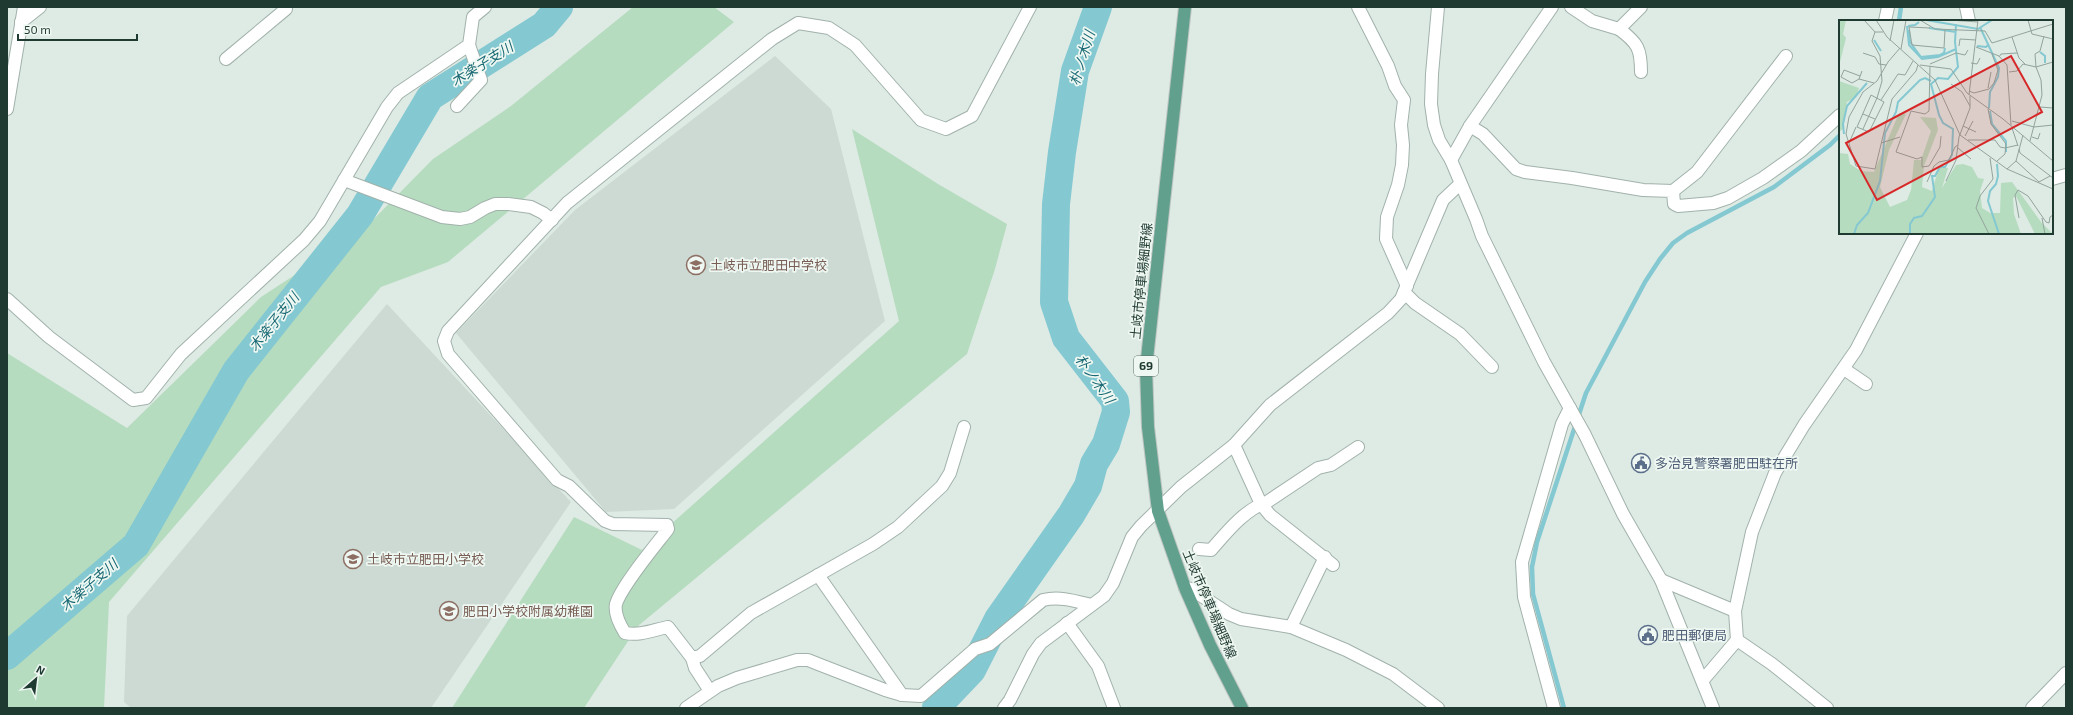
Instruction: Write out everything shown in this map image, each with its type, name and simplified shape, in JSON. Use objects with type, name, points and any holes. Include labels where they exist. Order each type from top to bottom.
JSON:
[{"type":"main road","name":"土岐市停車場細野線","points":[[1185,7],[1146,368],[1148,427],[1158,511],[1185,588],[1210,645],[1242,708]]},
{"type":"street","points":[[7,109],[24,7]]},
{"type":"street","points":[[21,22],[40,7]]},
{"type":"street","points":[[457,106],[481,80],[469,45],[473,17],[485,7]]},
{"type":"street","points":[[710,691],[695,668],[692,658],[668,627],[639,635],[625,633],[618,622],[616,605],[624,590],[668,529],[667,525],[613,524],[605,521],[569,486],[557,480],[448,354],[444,341],[448,331],[567,204],[766,44],[798,24],[829,28],[855,45],[921,120],[946,129],[972,116],[1030,7]]},
{"type":"street","points":[[1358,7],[1388,66],[1395,86],[1404,100],[1401,125],[1403,145],[1402,165],[1398,185],[1390,205],[1385,231],[1386,238],[1405,290],[1415,303],[1460,334],[1492,367]]},
{"type":"street","points":[[1438,7],[1431,104],[1434,125],[1439,140],[1451,160],[1485,243],[1544,362],[1585,435],[1623,514],[1661,580],[1703,680],[1709,704]]},
{"type":"street","points":[[1451,160],[1470,126],[1552,7]]},
{"type":"street","points":[[1571,7],[1592,21],[1619,29],[1636,43],[1640,50],[1641,72]]},
{"type":"street","points":[[1619,29],[1641,7]]},
{"type":"street","points":[[1885,20],[1888,7]]},
{"type":"street","points":[[1966,7],[1969,20]]},
{"type":"street","points":[[226,59],[287,8]]},
{"type":"street","points":[[7,299],[49,337],[133,400],[146,398],[181,354],[304,240],[320,221],[387,107],[398,93],[469,45]]},
{"type":"street","points":[[1470,126],[1482,134],[1516,169],[1525,172],[1579,179],[1643,190],[1673,191],[1684,184],[1697,172],[1786,56]]},
{"type":"street","points":[[1673,191],[1674,204],[1678,206],[1713,203],[1728,198],[1763,178],[1801,151],[1839,116]]},
{"type":"street","points":[[2053,179],[2066,175]]},
{"type":"street","points":[[344,180],[442,217],[460,219],[470,217],[495,204],[508,204],[531,208],[543,213],[552,220]]},
{"type":"street","points":[[1004,708],[1037,649],[1054,632],[1104,596],[1113,583],[1132,537],[1141,526],[1181,488],[1234,445],[1270,405],[1388,313],[1401,299],[1443,200],[1460,184]]},
{"type":"street","points":[[1703,680],[1737,640],[1735,611],[1752,532],[1775,473],[1804,425],[1856,350],[1916,234]]},
{"type":"street","points":[[1844,369],[1866,384]]},
{"type":"street","points":[[1554,708],[1524,597],[1522,562],[1562,424],[1570,409]]},
{"type":"street","points":[[692,658],[700,656],[751,613],[873,544],[898,527],[942,486],[950,473],[964,427]]},
{"type":"street","points":[[1234,445],[1261,504],[1270,515],[1329,561],[1291,627]]},
{"type":"street","points":[[1199,549],[1211,550],[1237,521],[1261,504],[1267,502],[1318,468],[1331,465],[1358,447]]},
{"type":"street","points":[[818,575],[902,695]]},
{"type":"street","points":[[1661,580],[1735,611]]},
{"type":"street","points":[[1185,588],[1191,589],[1229,614],[1241,619],[1268,622],[1291,627],[1346,650],[1393,674],[1438,708]]},
{"type":"street","points":[[686,708],[710,691],[737,678],[797,660],[808,660],[902,695],[921,696],[975,649],[990,644],[1043,600],[1054,598],[1065,599],[1091,605]]},
{"type":"street","points":[[1067,623],[1098,666],[1114,708]]},
{"type":"street","points":[[1737,640],[1772,664],[1827,708]]},
{"type":"street","points":[[2032,708],[2066,673]]},
{"type":"shaded area","name":"土岐市立肥田中学校","points":[[775,56],[831,109],[885,321],[674,509],[606,512],[456,333],[575,210]]},
{"type":"shaded area","name":"土岐市立肥田小学校","points":[[387,304],[571,502],[431,708],[131,708],[124,702],[127,616]]},
{"type":"green space","points":[[633,7],[714,7],[734,22],[448,262],[381,287],[109,602],[104,708],[7,708],[7,353],[127,428],[261,297],[362,231],[433,159],[511,106]]},
{"type":"green space","points":[[852,129],[938,184],[1007,224],[995,269],[967,354],[638,626],[584,708],[452,708],[574,517],[642,550],[899,321]]},
{"type":"waterway","name":"木楽子支川","points":[[7,656],[136,545],[236,371],[360,215],[430,97],[544,25],[559,7]]},
{"type":"waterway","name":"朴ノ木川","points":[[936,708],[972,670],[998,619],[1071,515],[1088,486],[1094,464],[1106,444],[1116,412],[1115,401],[1066,338],[1054,302],[1056,204],[1062,152],[1075,71],[1098,7]]},
{"type":"waterway","points":[[1899,20],[1901,7]]},
{"type":"waterway","points":[[1564,708],[1533,594],[1532,567],[1537,542],[1586,393],[1645,282],[1660,259],[1673,243],[1687,233],[1774,187],[1830,145],[1839,136]]},
{"type":"place","name":"土岐市立肥田中学校","points":[[696,265]]},
{"type":"place","name":"多治見警察署肥田駐在所","points":[[1641,463]]},
{"type":"place","name":"土岐市立肥田小学校","points":[[353,559]]},
{"type":"place","name":"肥田小学校附属幼稚園","points":[[449,611]]},
{"type":"place","name":"肥田郵便局","points":[[1648,635]]}]
